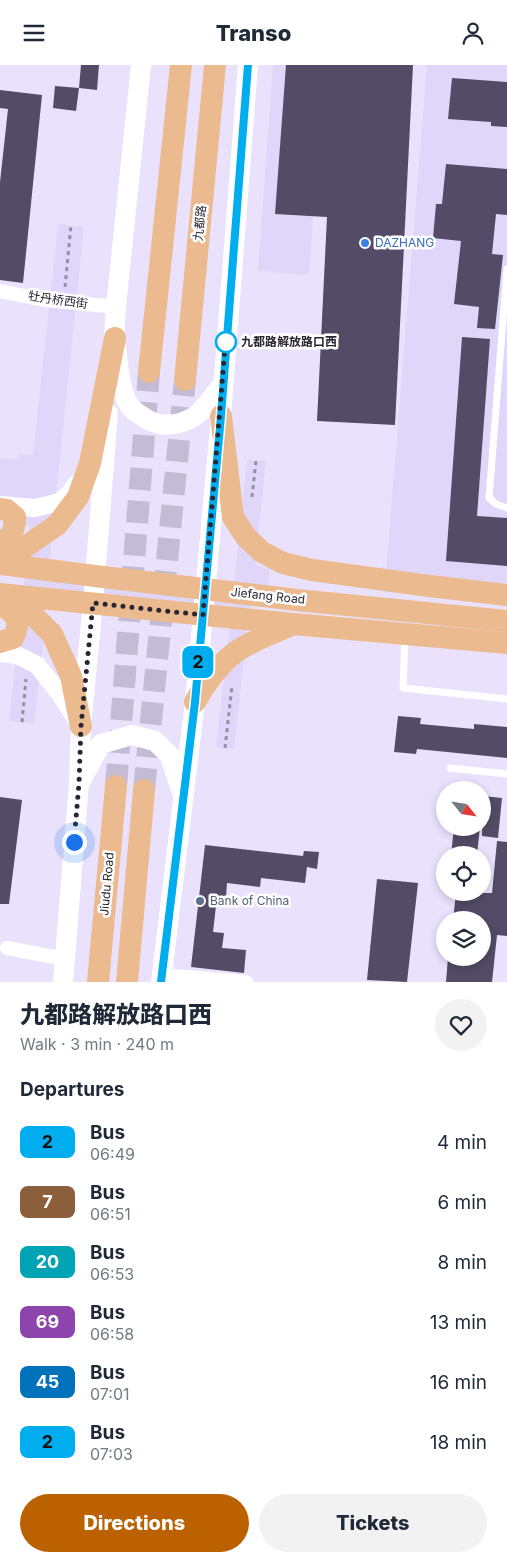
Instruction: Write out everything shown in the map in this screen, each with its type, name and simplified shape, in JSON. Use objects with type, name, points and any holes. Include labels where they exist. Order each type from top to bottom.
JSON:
[{"type":"main road","points":[[63,982],[79,783],[81,726],[93,603],[116,307],[142,65]]},
{"type":"main road","points":[[148,372],[181,65]]},
{"type":"main road","name":"九都路","points":[[185,380],[215,65]]},
{"type":"main road","points":[[162,978],[195,702],[221,416],[248,65]]},
{"type":"main road","points":[[114,338],[120,378],[126,399],[134,412],[153,423],[168,426],[187,420],[200,412],[223,384]]},
{"type":"main road","points":[[0,553],[22,549],[57,525],[78,497],[90,463],[114,338]]},
{"type":"main road","points":[[221,416],[233,517],[246,537],[262,551],[283,563],[312,570],[507,595]]},
{"type":"main road","points":[[0,509],[7,510],[15,517],[15,528],[10,537],[0,545]]},
{"type":"main road","name":"Jiefang Road","points":[[0,563],[205,589],[507,621]]},
{"type":"main road","name":"Jiefang Road","points":[[0,594],[405,635],[507,643]]},
{"type":"main road","points":[[0,599],[26,608],[52,634],[71,676],[81,726]]},
{"type":"main road","points":[[0,604],[11,611],[18,620],[18,629],[13,638],[0,642]]},
{"type":"main road","points":[[195,702],[206,682],[234,654],[254,641],[293,624]]},
{"type":"main road","points":[[79,783],[101,744],[132,735],[156,741],[170,755],[183,796]]},
{"type":"main road","name":"Jiudu Road","points":[[98,982],[116,786]]},
{"type":"main road","points":[[127,982],[144,790]]},
{"type":"street","name":"牡丹桥西街","points":[[0,291],[45,300],[116,307]]},
{"type":"street","points":[[0,505],[35,508],[60,502],[70,493],[90,463]]},
{"type":"street","points":[[0,653],[17,655],[37,665],[60,694],[81,726]]},
{"type":"street","points":[[7,948],[65,959]]},
{"type":"street","points":[[162,978],[246,982]]},
{"type":"lane","points":[[507,269],[489,498],[496,504],[507,508]]},
{"type":"lane","points":[[405,635],[403,688],[507,699]]},
{"type":"lane","points":[[450,768],[507,774]]},
{"type":"path","points":[[65,287],[71,225]]},
{"type":"path","points":[[252,505],[256,461]]},
{"type":"path","points":[[22,722],[26,678]]},
{"type":"path","points":[[225,748],[232,686]]},
{"type":"shaded area","points":[[273,65],[324,65],[309,275],[258,271]]},
{"type":"shaded area","points":[[427,65],[507,65],[507,584],[386,573]]},
{"type":"shaded area","points":[[58,224],[84,227],[48,574],[233,594],[247,460],[266,461],[255,565],[270,568],[266,606],[250,605],[234,749],[216,747],[231,616],[46,596],[43,627],[45,630],[34,724],[9,721],[30,526],[13,524],[0,518],[0,458],[19,460],[19,454],[33,455]]},
{"type":"building","points":[[81,65],[99,65],[97,90],[79,88]]},
{"type":"building","name":"DAZHANG","points":[[286,65],[413,65],[395,425],[317,421],[327,217],[275,214]]},
{"type":"building","points":[[452,78],[507,82],[507,127],[491,126],[491,122],[448,119]]},
{"type":"building","points":[[55,86],[79,88],[76,111],[53,108]]},
{"type":"building","points":[[0,90],[42,95],[23,283],[0,280],[0,182],[8,109],[0,108]]},
{"type":"building","points":[[446,164],[507,169],[507,215],[496,214],[492,254],[503,255],[495,329],[477,328],[479,307],[454,304],[461,241],[433,238],[436,204],[442,204]]},
{"type":"building","points":[[462,337],[490,339],[477,516],[507,518],[507,566],[446,561]]},
{"type":"building","points":[[398,716],[421,718],[420,724],[474,729],[474,724],[507,727],[507,758],[417,749],[416,754],[394,752]]},
{"type":"building","points":[[0,797],[22,800],[9,904],[0,904]]},
{"type":"building","points":[[491,797],[502,798],[498,838],[482,836],[491,836]]},
{"type":"building","points":[[453,836],[479,836],[478,846],[452,846]]},
{"type":"building","points":[[497,841],[507,842],[507,936],[497,935],[492,982],[446,982],[447,966],[491,966],[491,911],[454,911],[455,901],[491,901]]},
{"type":"building","points":[[205,845],[303,856],[304,851],[319,852],[317,869],[307,867],[305,883],[261,878],[260,887],[227,883],[226,898],[217,897],[213,932],[224,933],[222,948],[246,950],[244,973],[191,967]]},
{"type":"building","points":[[377,879],[418,883],[407,982],[367,980]]},
{"type":"tunnel","points":[[116,786],[149,372]]},
{"type":"tunnel","points":[[144,790],[185,380]]},
{"type":"bus line","name":"2","points":[[161,982],[195,702],[221,416],[248,65]]},
{"type":"place","name":"DAZHANG","points":[[365,243]]},
{"type":"place","name":"九都路解放路口西","points":[[226,342]]},
{"type":"place","name":"Bank of China","points":[[200,901]]},
{"type":"route","points":[[74,842],[81,726],[93,603],[203,615],[221,416],[226,335],[226,342]]}]
